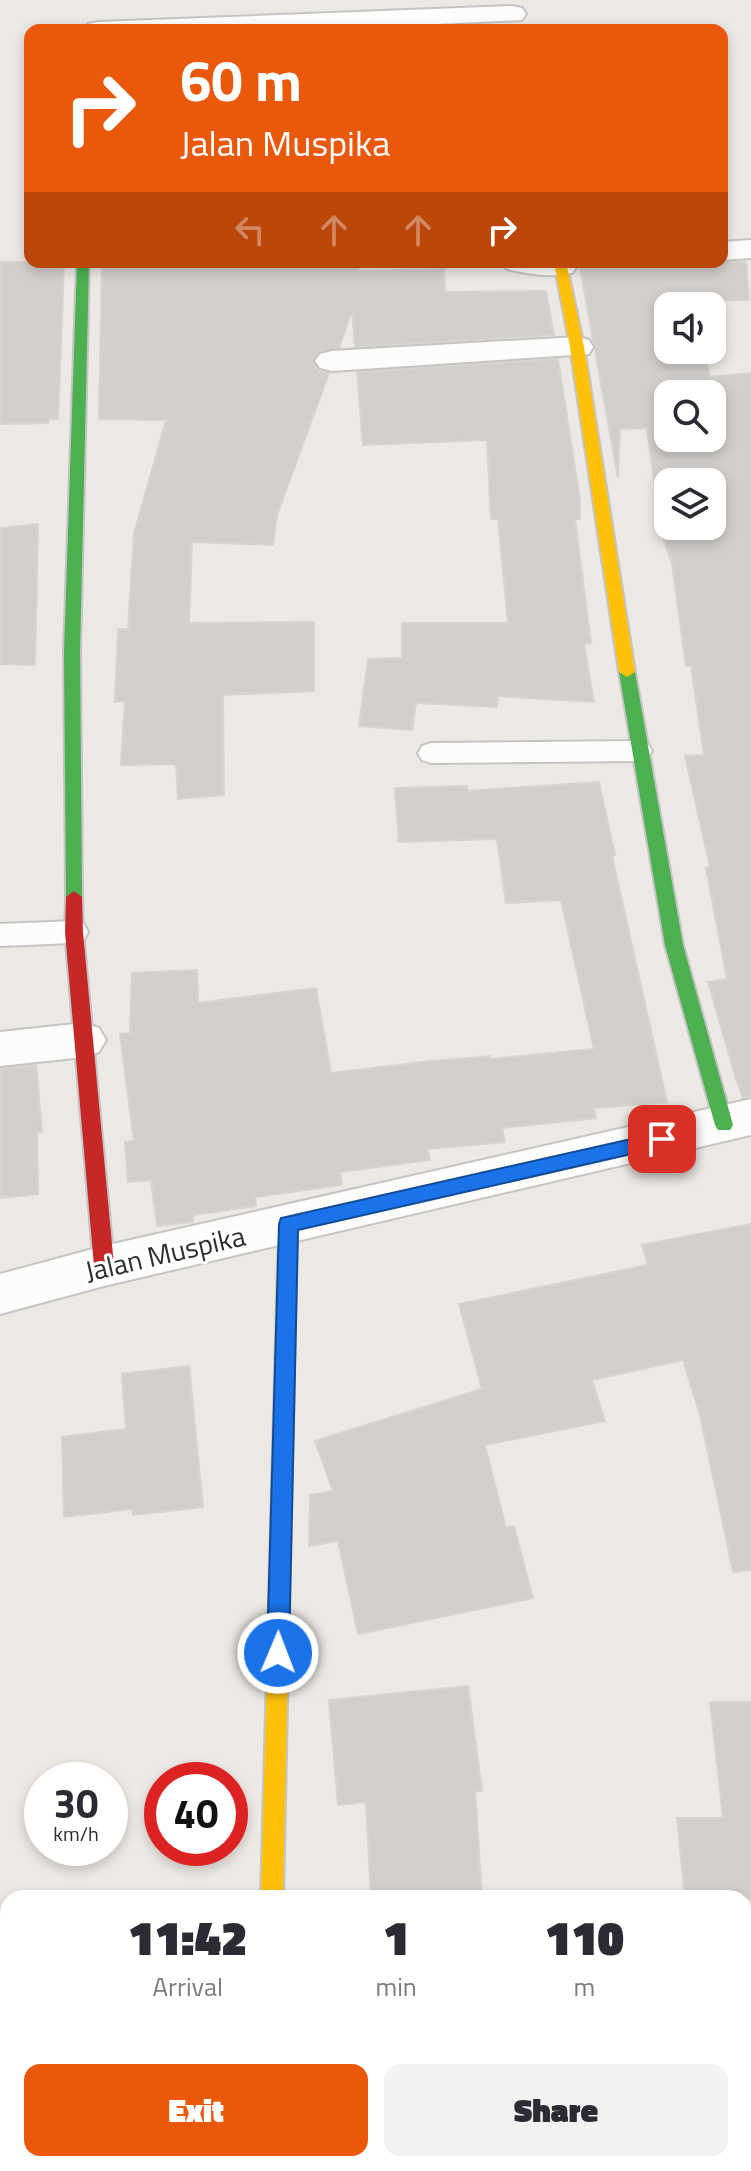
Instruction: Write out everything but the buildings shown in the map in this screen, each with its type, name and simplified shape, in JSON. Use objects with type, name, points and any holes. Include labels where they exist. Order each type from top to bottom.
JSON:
[{"type":"street","points":[[85,24],[86,0]]},
{"type":"street","points":[[264,24],[512,15]]},
{"type":"street","points":[[728,251],[751,249]]},
{"type":"street","points":[[83,268],[72,637],[74,932],[104,1266]]},
{"type":"street","points":[[561,268],[577,347],[639,751],[674,945],[738,1121]]},
{"type":"street","points":[[332,361],[577,347]]},
{"type":"street","points":[[0,1049],[84,1040]]},
{"type":"street","name":"Jalan Muspika","points":[[0,1294],[104,1266],[738,1121]]},
{"type":"street","points":[[272,1890],[288,1224]]},
{"type":"lane","points":[[431,753],[639,751]]},
{"type":"lane","points":[[0,935],[74,932]]},
{"type":"traffic: fast","points":[[74,897],[72,652],[83,268]]},
{"type":"traffic: fast","points":[[627,672],[674,945],[724,1125]]},
{"type":"traffic: slow","points":[[561,268],[577,347],[627,672]]},
{"type":"traffic: slow","points":[[272,1890],[288,1224]]},
{"type":"traffic: jam","points":[[74,897],[74,932],[104,1266]]},
{"type":"route","points":[[278,1653],[288,1224],[662,1139]]}]
